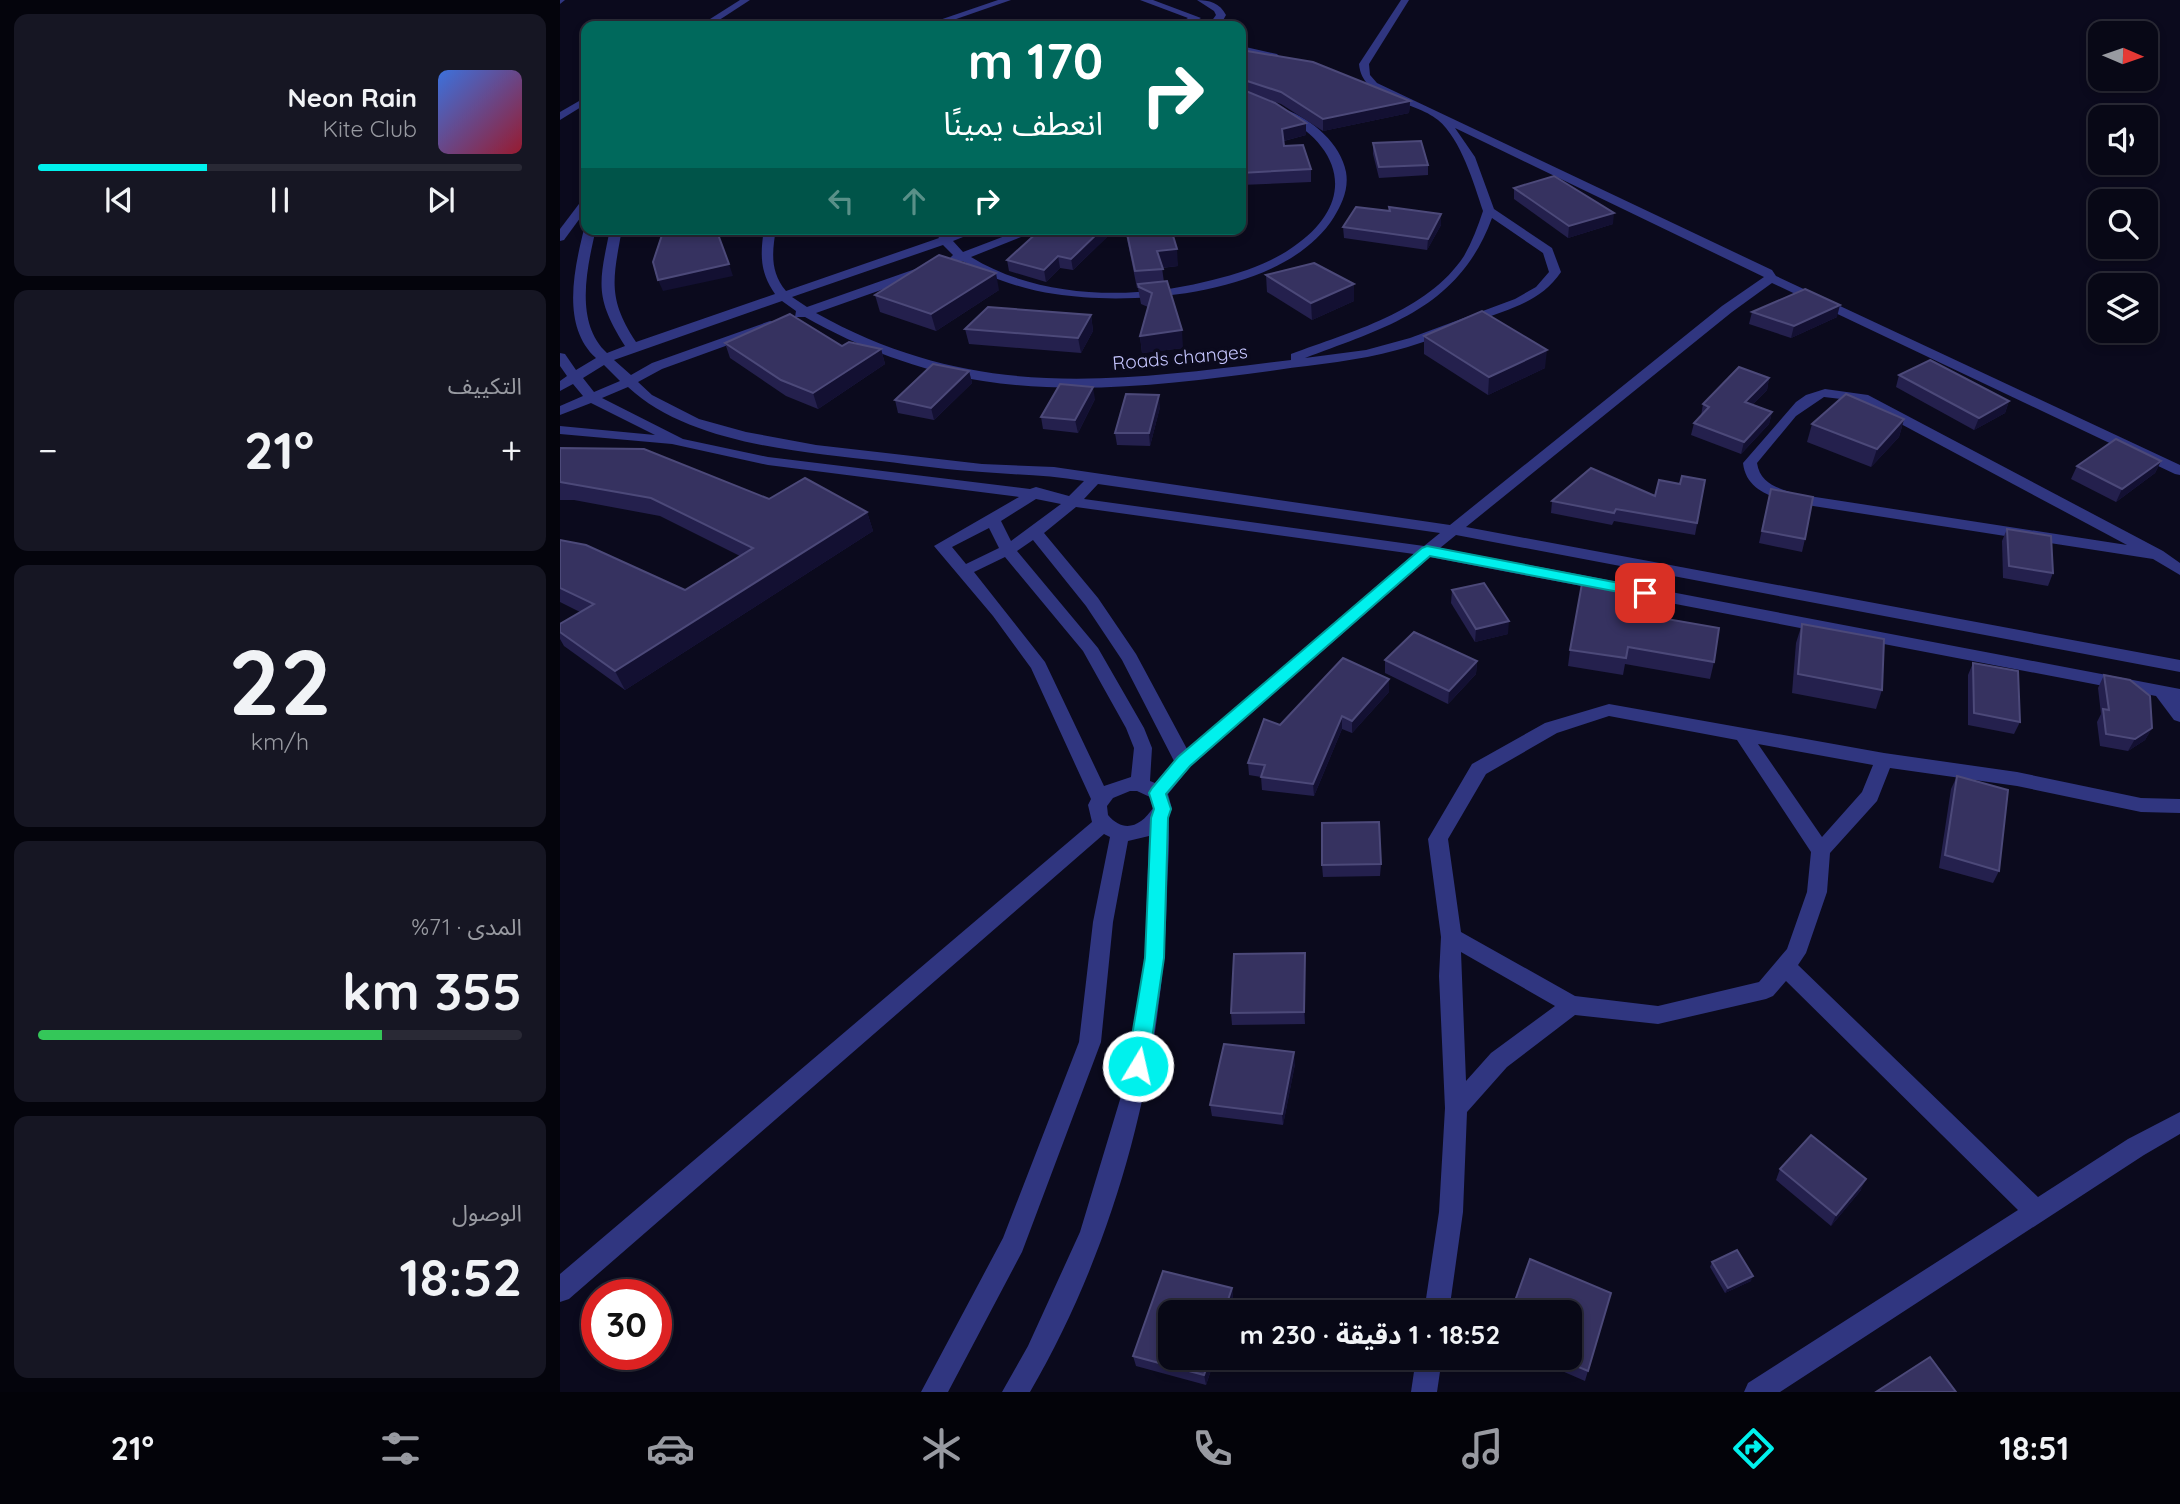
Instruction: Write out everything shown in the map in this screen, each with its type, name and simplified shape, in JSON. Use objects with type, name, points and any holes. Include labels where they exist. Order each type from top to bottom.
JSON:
[{"type":"street","points":[[712,21],[746,0]]},
{"type":"street","points":[[942,21],[1007,0]]},
{"type":"street","points":[[1144,0],[1196,18],[1190,21]]},
{"type":"street","points":[[1201,0],[1218,9],[1221,15],[1218,21]]},
{"type":"street","points":[[1405,0],[1366,58],[1365,75],[1373,85],[1768,273],[1771,278],[2180,471]]},
{"type":"street","points":[[1246,50],[1281,57]]},
{"type":"street","points":[[560,117],[581,103]]},
{"type":"street","points":[[947,262],[1017,283],[1105,295],[1204,286],[1253,272],[1297,251],[1321,231],[1337,203],[1342,183],[1339,165],[1325,141],[1296,118],[1277,108]]},
{"type":"street","points":[[1273,366],[1413,309],[1451,279],[1468,259],[1489,211],[1470,157],[1440,115]]},
{"type":"street","points":[[560,239],[581,209]]},
{"type":"street","name":"Roads changes","points":[[769,235],[765,256],[771,282],[784,296],[793,317],[930,366],[983,377],[1079,384],[1158,382],[1350,357],[1399,345],[1543,288],[1555,272],[1548,251],[1489,211]]},
{"type":"street","points":[[560,239],[582,235]]},
{"type":"street","points":[[587,235],[580,269],[579,300],[593,348],[647,398],[669,411],[694,422],[745,436],[816,449],[982,468],[1055,471],[1094,479],[1454,530],[2174,665],[2180,648]]},
{"type":"street","points":[[614,235],[606,281],[614,317],[633,348]]},
{"type":"street","points":[[943,235],[946,242],[947,262]]},
{"type":"street","points":[[560,387],[603,359],[963,235]]},
{"type":"street","points":[[560,411],[629,382],[657,366],[1019,235]]},
{"type":"street","points":[[1158,793],[1184,762],[1427,551],[1727,309],[1771,278]]},
{"type":"street","points":[[560,357],[591,398],[679,442]]},
{"type":"street","points":[[2157,555],[1794,498],[1758,484],[1750,474],[1750,463],[1800,405],[1819,394],[1840,393],[1863,398],[2157,555],[2180,570]]},
{"type":"street","points":[[560,430],[679,442],[768,461],[1034,494],[1074,502],[1427,551],[2180,695]]},
{"type":"street","points":[[1055,471],[1034,494],[993,520],[942,546],[1039,666],[1101,800]]},
{"type":"street","points":[[964,571],[1008,550],[1035,533],[1074,502],[1094,479]]},
{"type":"street","points":[[993,520],[1008,550],[1090,648],[1116,693],[1143,748],[1140,784]]},
{"type":"street","points":[[1035,533],[1092,602],[1130,658],[1184,762]]},
{"type":"street","points":[[2161,691],[2180,716]]},
{"type":"street","points":[[1438,1300],[1451,1212],[1456,1108],[1449,976],[1451,937],[1438,839],[1479,769],[1551,727],[1609,710],[1884,760],[2017,779],[2141,804],[2180,806]]},
{"type":"street","points":[[1743,735],[1821,851]]},
{"type":"street","points":[[1451,937],[1572,1004],[1658,1015],[1766,990],[1796,953],[1817,892],[1821,851],[1870,796],[1884,760]]},
{"type":"street","points":[[1015,1392],[1037,1355],[1093,1234],[1133,1093],[1155,958],[1159,818],[1163,809],[1158,793],[1140,784],[1117,787],[1101,800],[1097,817],[1111,829],[1143,831],[1159,818]]},
{"type":"street","points":[[560,1290],[1111,829]]},
{"type":"street","points":[[934,1392],[1013,1244],[1090,1042],[1111,829]]},
{"type":"street","points":[[1785,966],[2036,1211]]},
{"type":"street","points":[[1456,1108],[1499,1060],[1572,1004]]},
{"type":"street","points":[[1757,1392],[2036,1211],[2180,1122]]},
{"type":"street","points":[[1424,1392],[1427,1370]]},
{"type":"building","points":[[1246,51],[1313,62],[1410,101],[1323,119],[1281,92],[1246,81]]},
{"type":"building","points":[[1246,91],[1275,103],[1306,123],[1282,129],[1284,146],[1303,145],[1311,169],[1246,173]]},
{"type":"building","points":[[1421,141],[1428,165],[1379,167],[1373,143]]},
{"type":"building","points":[[1554,176],[1614,213],[1569,226],[1514,188]]},
{"type":"building","points":[[1356,207],[1390,211],[1389,207],[1441,214],[1428,239],[1343,227]]},
{"type":"building","points":[[662,235],[718,235],[729,264],[658,280],[653,262]]},
{"type":"building","points":[[1034,235],[1096,235],[1071,259],[1058,256],[1044,270],[1007,260]]},
{"type":"building","points":[[1127,235],[1173,235],[1177,249],[1157,251],[1163,269],[1135,271]]},
{"type":"building","points":[[939,255],[996,273],[931,314],[875,295]]},
{"type":"building","points":[[1314,263],[1354,284],[1311,303],[1266,275]]},
{"type":"building","points":[[1167,281],[1182,330],[1140,336],[1152,293],[1138,284]]},
{"type":"building","points":[[1805,289],[1840,305],[1794,326],[1752,312]]},
{"type":"building","points":[[988,307],[1091,315],[1078,338],[965,329]]},
{"type":"building","points":[[1482,311],[1547,350],[1489,377],[1424,336]]},
{"type":"building","points":[[790,314],[842,346],[849,342],[881,349],[813,393],[781,380],[725,343]]},
{"type":"building","points":[[1930,360],[2009,401],[1979,418],[1899,375]]},
{"type":"building","points":[[933,364],[969,371],[931,408],[895,400]]},
{"type":"building","points":[[1739,367],[1769,378],[1745,402],[1772,412],[1744,442],[1694,423],[1709,407],[1703,404]]},
{"type":"building","points":[[1060,384],[1093,387],[1075,420],[1041,417]]},
{"type":"building","points":[[1126,394],[1159,395],[1149,433],[1115,433]]},
{"type":"building","points":[[1846,394],[1904,419],[1877,449],[1812,424]]},
{"type":"building","points":[[2116,439],[2161,461],[2122,489],[2077,466]]},
{"type":"building","points":[[560,448],[644,449],[769,499],[805,478],[867,512],[615,671],[560,632],[560,624],[594,604],[560,588],[560,540],[586,545],[685,590],[753,548],[651,498],[560,482]]},
{"type":"building","points":[[1591,468],[1655,496],[1659,480],[1680,484],[1682,476],[1705,480],[1697,523],[1616,509],[1614,513],[1552,501]]},
{"type":"building","points":[[1771,489],[1813,497],[1805,539],[1762,531]]},
{"type":"building","points":[[2007,529],[2051,536],[2053,573],[2009,566]]},
{"type":"building","points":[[1583,578],[1626,584],[1625,596],[1634,597],[1632,613],[1719,628],[1714,662],[1628,647],[1626,658],[1570,650]]},
{"type":"building","points":[[1484,583],[1509,621],[1476,629],[1452,590]]},
{"type":"building","points":[[1802,624],[1884,639],[1882,690],[1798,674]]},
{"type":"building","points":[[1414,632],[1477,661],[1449,691],[1385,660]]},
{"type":"building","points":[[1343,658],[1389,679],[1352,721],[1342,716],[1313,784],[1261,777],[1265,765],[1248,763],[1264,719],[1280,725]]},
{"type":"building","points":[[1973,663],[2018,671],[2020,722],[1974,713]]},
{"type":"building","points":[[2104,675],[2130,680],[2150,696],[2152,728],[2135,739],[2106,734],[2103,709],[2109,710]]},
{"type":"building","points":[[1957,776],[2008,790],[1999,871],[1945,855]]},
{"type":"building","points":[[1379,822],[1381,864],[1322,865],[1322,823]]},
{"type":"building","points":[[1305,953],[1304,1012],[1231,1013],[1234,954]]},
{"type":"building","points":[[1224,1044],[1294,1052],[1282,1114],[1210,1105]]},
{"type":"building","points":[[1811,1135],[1866,1179],[1836,1215],[1780,1169]]},
{"type":"building","points":[[1737,1250],[1753,1276],[1728,1288],[1712,1262]]},
{"type":"building","points":[[1530,1259],[1611,1293],[1588,1371],[1582,1368],[1582,1300],[1515,1300]]},
{"type":"building","points":[[1163,1271],[1232,1288],[1228,1300],[1158,1300],[1158,1363],[1133,1356]]},
{"type":"building","points":[[1930,1357],[1956,1392],[1876,1392]]},
{"type":"building","points":[[1185,1370],[1206,1370],[1204,1375]]},
{"type":"route","points":[[1138,1066],[1155,958],[1159,818],[1163,809],[1158,793],[1184,762],[1427,551],[1645,593]]}]
